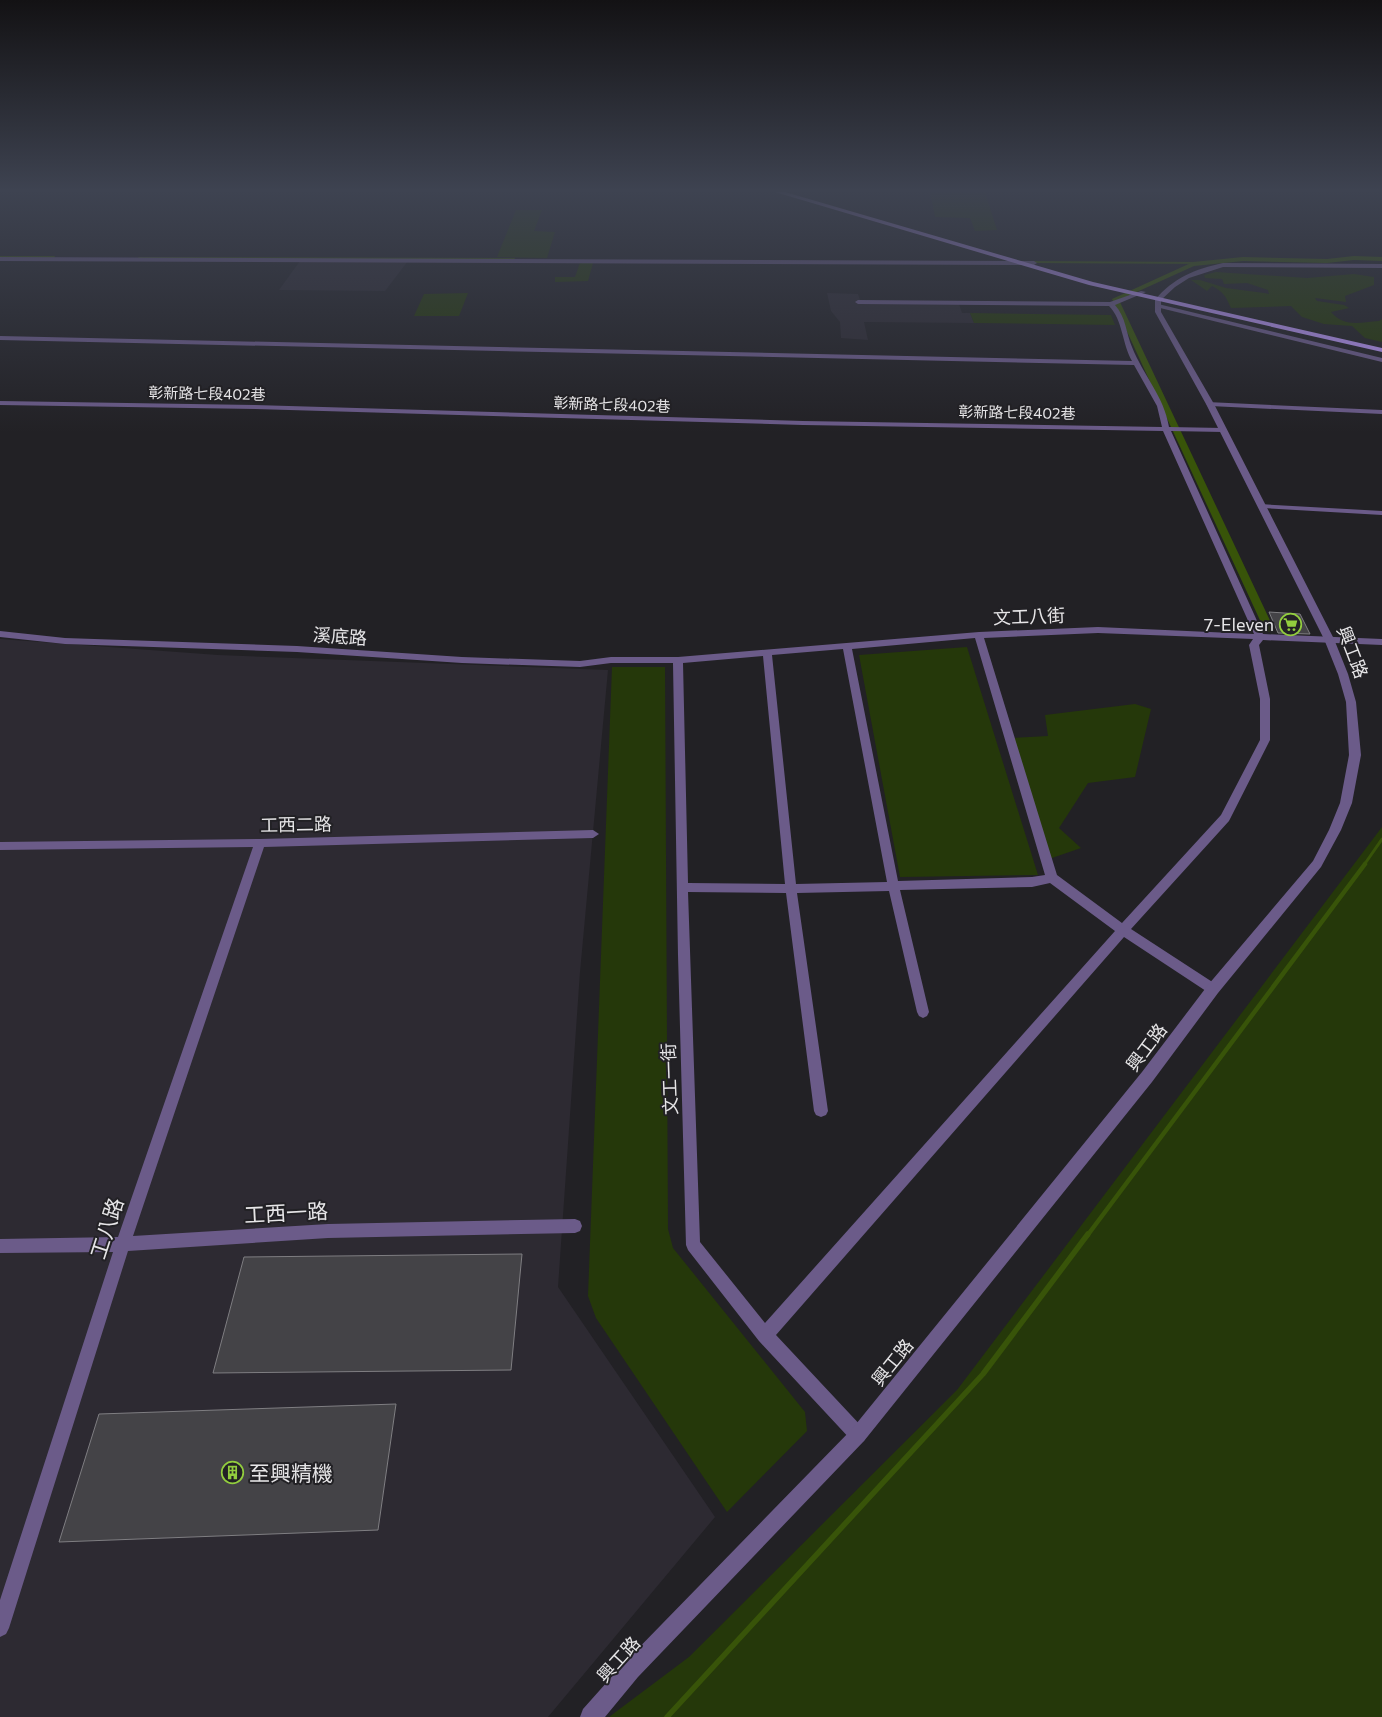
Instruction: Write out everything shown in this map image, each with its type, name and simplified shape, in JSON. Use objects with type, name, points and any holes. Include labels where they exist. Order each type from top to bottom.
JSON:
[{"type":"main road","points":[[1053,272],[1159,301],[1382,350]]},
{"type":"main road","points":[[1064,272],[1138,295]]},
{"type":"main road","points":[[1159,301],[1382,346]]},
{"type":"street","points":[[1194,272],[1181,278],[1159,301],[1382,360]]},
{"type":"street","points":[[858,302],[1113,304],[1138,295]]},
{"type":"street","name":"興工路","points":[[591,1717],[631,1670],[858,1435],[1147,1077],[1213,989],[1317,864],[1335,830],[1346,803],[1355,755],[1350,702],[1343,674],[1329,639],[1210,404],[1158,312],[1159,301]]},
{"type":"street","points":[[765,1335],[1123,930],[1226,818],[1266,740],[1265,699],[1254,645],[1260,638],[1166,429],[1164,413],[1128,346],[1117,309],[1113,304]]},
{"type":"street","points":[[0,338],[86,342],[1137,363]]},
{"type":"street","name":"彰新路七段402巷","points":[[0,403],[255,407],[803,423],[1223,430]]},
{"type":"street","points":[[1210,404],[1382,412]]},
{"type":"street","points":[[1262,506],[1382,513]]},
{"type":"street","name":"文工八街","points":[[678,660],[979,635],[1098,630],[1382,642]]},
{"type":"street","name":"溪底路","points":[[0,634],[65,641],[297,649],[552,664],[580,664],[611,660],[678,660]]},
{"type":"street","points":[[979,635],[1052,878],[1123,930],[1213,989]]},
{"type":"street","points":[[847,645],[894,884],[923,1012]]},
{"type":"street","points":[[767,653],[790,889],[821,1111]]},
{"type":"street","name":"文工一街","points":[[678,660],[693,1245],[765,1335],[858,1435]]},
{"type":"street","name":"工西二路","points":[[0,846],[593,834]]},
{"type":"street","name":"工八路","points":[[0,1628],[123,1244],[260,842]]},
{"type":"street","points":[[683,887],[790,889],[894,884],[1032,882],[1052,878]]},
{"type":"street","name":"工西一路","points":[[0,1246],[123,1244],[328,1231],[575,1226]]},
{"type":"shaded area","points":[[292,272],[399,272],[385,291],[279,290]]},
{"type":"shaded area","points":[[827,293],[858,294],[861,303],[959,304],[962,313],[970,313],[974,323],[864,322],[868,340],[841,338],[840,322],[831,311]]},
{"type":"shaded area","points":[[0,639],[218,655],[608,670],[580,972],[558,1287],[715,1517],[548,1717],[0,1717]]},
{"type":"green space","points":[[577,272],[590,272],[588,281],[555,282],[555,277],[575,277]]},
{"type":"green space","points":[[1218,272],[1307,278],[1354,274],[1374,277],[1374,285],[1345,296],[1346,302],[1315,298],[1317,301],[1344,305],[1349,308],[1331,312],[1336,317],[1347,322],[1379,321],[1382,319],[1382,342],[1365,338],[1352,326],[1324,324],[1302,317],[1291,306],[1231,308],[1219,290],[1212,286],[1207,291],[1191,280],[1200,280],[1226,288],[1269,294],[1268,290],[1247,283],[1224,284],[1222,279],[1205,278],[1204,275]]},
{"type":"green space","points":[[468,293],[459,316],[414,316],[424,294]]},
{"type":"green space","points":[[970,313],[1111,315],[1115,325],[974,323]]},
{"type":"green space","points":[[967,647],[1038,875],[900,877],[859,655]]},
{"type":"green space","points":[[612,667],[665,667],[668,1229],[673,1248],[805,1412],[807,1431],[727,1512],[596,1318],[588,1296]]},
{"type":"green space","points":[[1135,704],[1151,709],[1135,777],[1088,783],[1059,828],[1081,848],[1049,859],[1013,738],[1048,736],[1045,715]]},
{"type":"green space","points":[[1382,827],[1382,1717],[609,1717],[689,1657],[957,1390]]},
{"type":"building","name":"7-Eleven","points":[[1269,612],[1300,614],[1310,634],[1278,633]]},
{"type":"building","points":[[522,1254],[511,1370],[213,1373],[244,1257]]},
{"type":"building","name":"至興精機","points":[[396,1404],[378,1530],[59,1542],[99,1414]]},
{"type":"waterway","points":[[1175,272],[1115,299],[1269,629]]},
{"type":"waterway","points":[[1364,865],[1382,839]]},
{"type":"waterway","points":[[1087,1236],[1365,864]]},
{"type":"waterway","points":[[667,1717],[983,1374],[1088,1234]]},
{"type":"place","name":"7-Eleven","points":[[1290,624]]},
{"type":"place","name":"至興精機","points":[[233,1472]]}]
